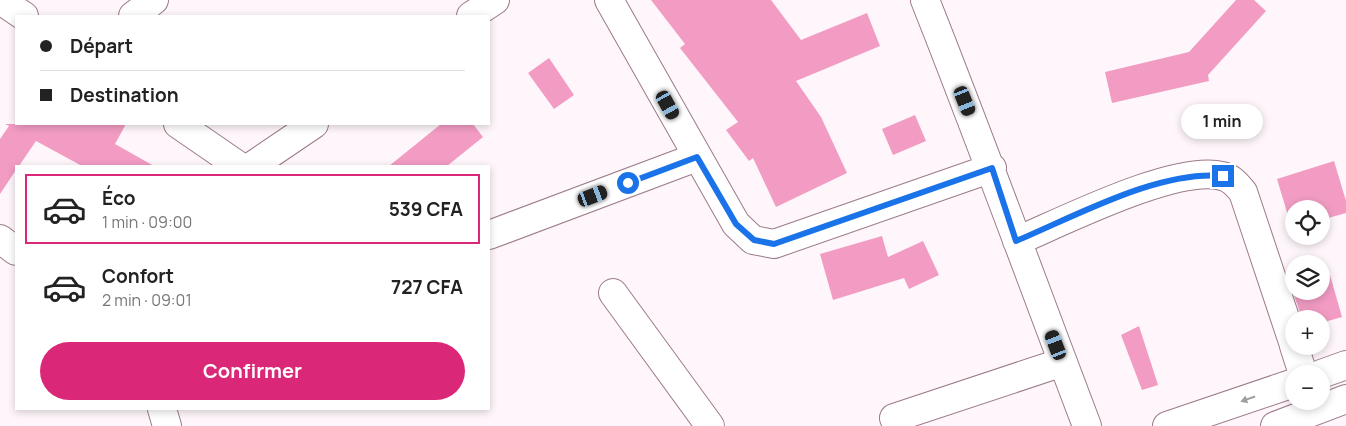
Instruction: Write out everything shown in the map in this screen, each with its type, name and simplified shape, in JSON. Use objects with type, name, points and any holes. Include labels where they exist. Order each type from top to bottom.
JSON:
[{"type":"street","points":[[0,0],[22,15]]},
{"type":"street","points":[[134,15],[154,0]]},
{"type":"street","points":[[472,15],[495,0]]},
{"type":"street","points":[[609,0],[736,224],[754,240],[774,244],[992,168]]},
{"type":"street","points":[[925,0],[992,168],[1016,241],[1087,426]]},
{"type":"street","points":[[179,125],[238,165]]},
{"type":"street","points":[[253,165],[313,125]]},
{"type":"street","points":[[490,234],[697,157]]},
{"type":"street","points":[[1016,241],[1142,188],[1204,174],[1223,176],[1234,181],[1243,192],[1285,319]]},
{"type":"street","points":[[0,239],[15,251]]},
{"type":"street","points":[[613,293],[710,426]]},
{"type":"street","points":[[894,418],[1063,362]]},
{"type":"street","points":[[1330,371],[1346,366]]},
{"type":"street","points":[[1167,426],[1285,386]]},
{"type":"street","points":[[1275,426],[1346,399]]},
{"type":"street","points":[[162,410],[167,426]]},
{"type":"building","points":[[651,0],[771,0],[801,40],[867,13],[880,46],[796,81],[821,117],[847,173],[776,207],[753,158],[749,161],[726,130],[738,122],[680,48],[685,44]]},
{"type":"building","points":[[1236,0],[1254,0],[1266,11],[1208,75],[1209,81],[1112,103],[1105,72],[1189,52]]},
{"type":"building","points":[[549,58],[574,95],[554,109],[528,73]]},
{"type":"building","points":[[915,115],[926,141],[893,155],[882,129]]},
{"type":"building","points":[[5,124],[125,125],[115,144],[152,165],[80,165],[36,141],[20,165],[15,165],[15,172],[0,194],[0,139],[9,126]]},
{"type":"building","points":[[440,125],[474,125],[483,137],[448,165],[390,165]]},
{"type":"building","points":[[1334,161],[1346,201],[1346,213],[1330,217],[1330,200],[1285,200],[1285,206],[1277,179]]},
{"type":"building","points":[[882,236],[888,257],[923,241],[939,275],[909,289],[904,278],[833,300],[820,254]]},
{"type":"building","points":[[1330,275],[1342,317],[1330,320],[1330,310],[1299,310],[1296,300],[1330,300]]},
{"type":"building","points":[[1139,326],[1158,385],[1142,390],[1121,335]]},
{"type":"route","points":[[628,183],[697,157],[736,224],[754,240],[774,244],[992,168],[1016,241],[1142,188],[1204,174],[1223,176]]}]
